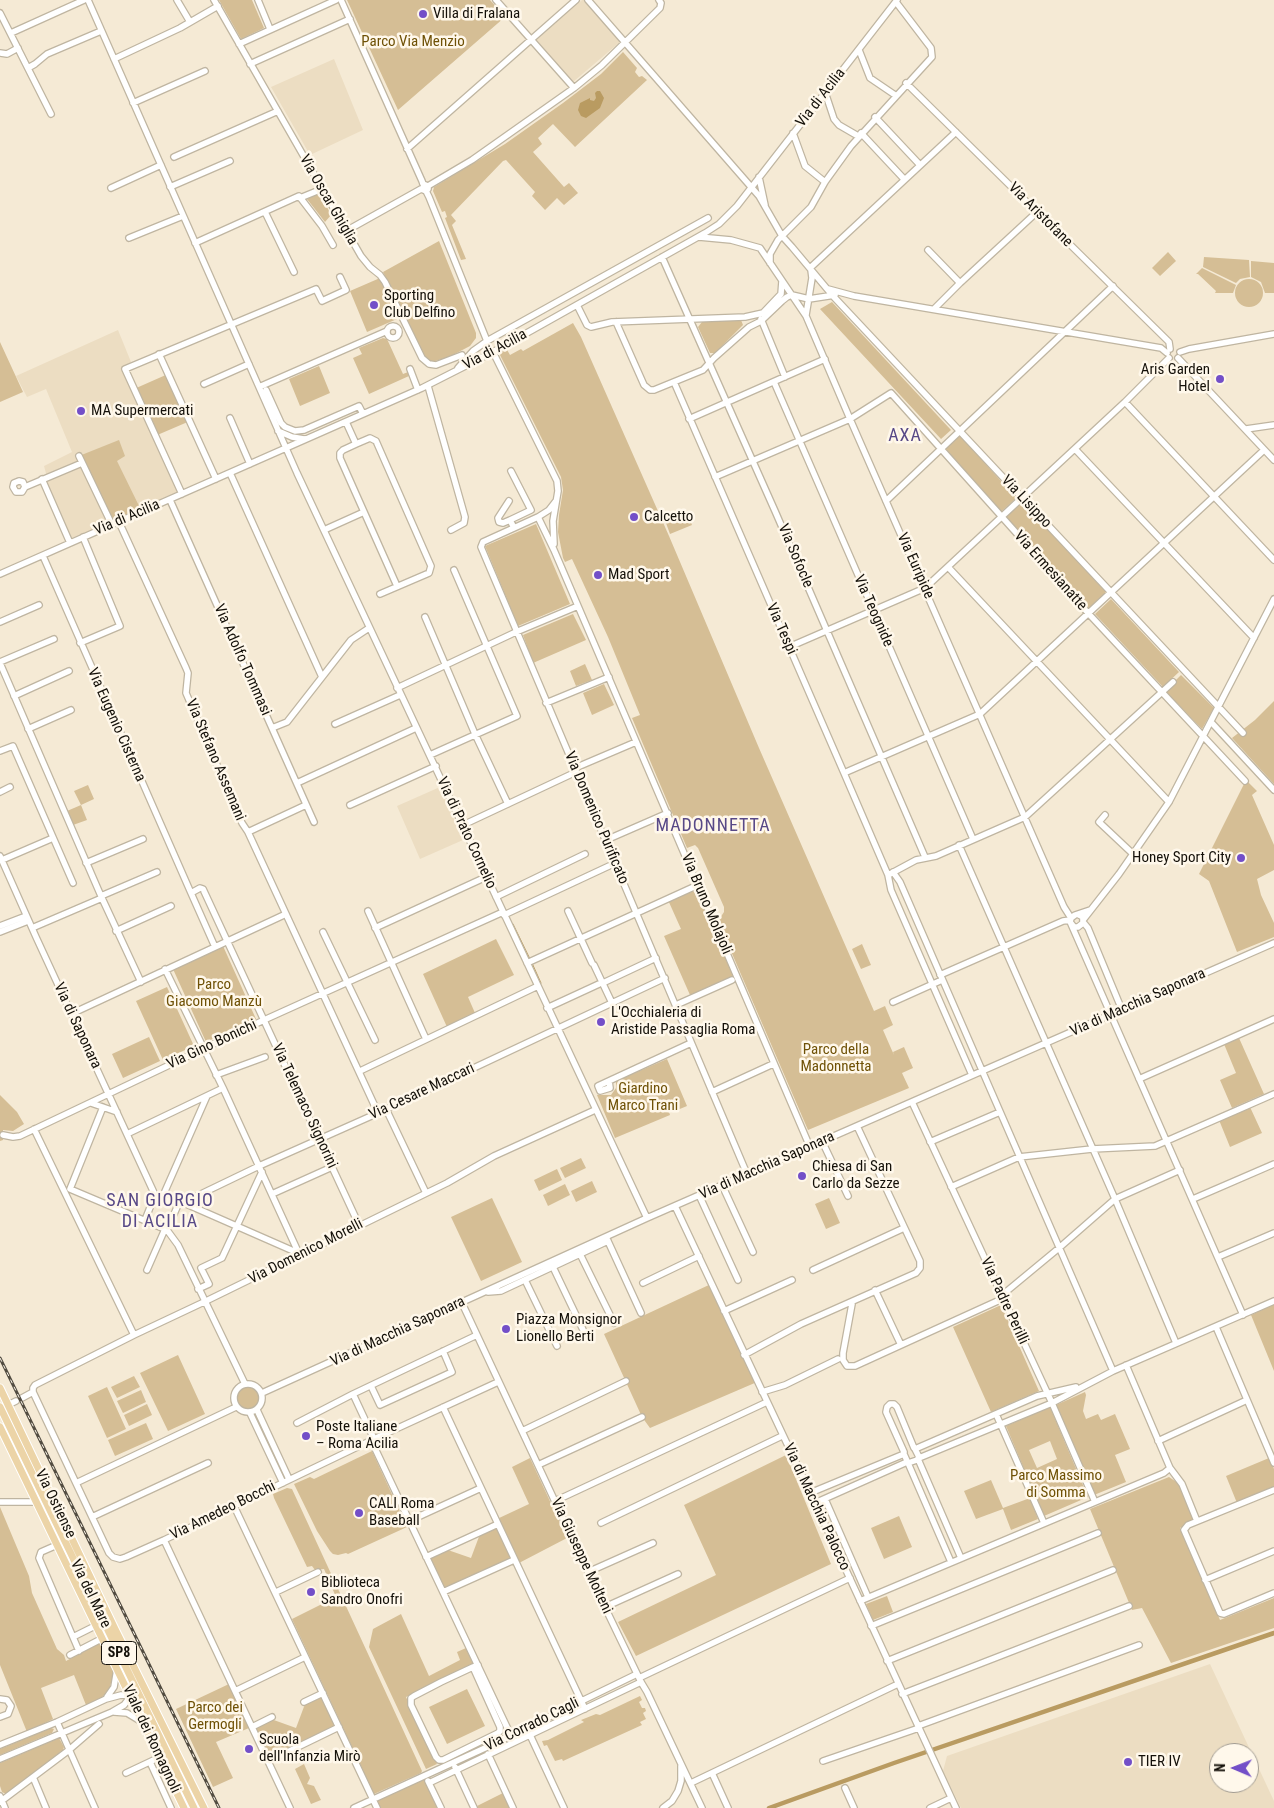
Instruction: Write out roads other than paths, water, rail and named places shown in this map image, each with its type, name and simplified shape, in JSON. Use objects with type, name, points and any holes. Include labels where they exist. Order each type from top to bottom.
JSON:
[{"type":"main road","name":"Via Ostiense","points":[[0,1388],[4,1406],[204,1808]]},
{"type":"main road","name":"Via del Mare","points":[[4,1406],[194,1808]]},
{"type":"main road","name":"Viale dei Romagnoli","points":[[0,1427],[118,1667],[184,1808]]},
{"type":"street","points":[[11,33],[86,0],[259,387],[283,426],[299,431],[359,406],[363,414]]},
{"type":"street","points":[[177,0],[190,22]]},
{"type":"street","points":[[258,0],[270,29]]},
{"type":"street","points":[[239,44],[336,0]]},
{"type":"street","points":[[341,0],[408,149],[485,342],[555,476],[558,487],[553,521],[554,550]]},
{"type":"street","points":[[496,0],[574,88]]},
{"type":"street","points":[[408,149],[576,0]]},
{"type":"street","points":[[588,0],[751,188],[765,207]]},
{"type":"street","points":[[346,231],[472,160],[574,88],[602,65],[660,8],[660,1]]},
{"type":"street","points":[[770,264],[770,254],[775,246],[782,236],[805,215],[825,182],[860,134],[906,83],[930,61],[931,48],[896,1]]},
{"type":"street","name":"Via di Acilia","points":[[0,574],[428,386],[699,237],[725,219],[737,206],[896,1]]},
{"type":"street","points":[[114,59],[180,28],[216,3]]},
{"type":"street","name":"Via Oscar Ghiglia","points":[[216,3],[361,256],[385,282],[422,358],[429,364],[436,365],[462,355]]},
{"type":"street","points":[[0,13],[51,114]]},
{"type":"street","points":[[250,64],[350,19]]},
{"type":"street","points":[[28,68],[47,54],[101,31]]},
{"type":"street","points":[[0,53],[7,54],[18,48]]},
{"type":"street","points":[[859,50],[870,78],[895,95]]},
{"type":"street","points":[[133,103],[205,71]]},
{"type":"street","name":"Via Aristofane","points":[[906,83],[1169,342],[1169,353]]},
{"type":"street","points":[[825,92],[834,119],[839,125],[860,134],[904,179]]},
{"type":"street","points":[[174,157],[278,111]]},
{"type":"street","points":[[875,118],[920,165]]},
{"type":"street","points":[[806,316],[812,278],[810,268],[956,132]]},
{"type":"street","points":[[793,134],[805,166],[825,182]]},
{"type":"street","points":[[170,187],[230,161]]},
{"type":"street","points":[[111,188],[160,166]]},
{"type":"street","points":[[759,177],[765,207]]},
{"type":"street","points":[[195,243],[299,196],[300,198],[322,189]]},
{"type":"street","points":[[300,198],[322,226],[333,245]]},
{"type":"street","name":"Via Lisippo","points":[[765,207],[782,236],[833,296],[1242,733]]},
{"type":"street","points":[[265,212],[294,272]]},
{"type":"street","points":[[934,309],[1037,212]]},
{"type":"street","points":[[129,238],[183,216]]},
{"type":"street","points":[[455,371],[473,351],[485,342],[708,218]]},
{"type":"street","points":[[699,237],[732,240],[760,248],[782,281],[781,294],[760,318]]},
{"type":"street","points":[[775,246],[781,244],[792,246]]},
{"type":"street","points":[[928,250],[960,283]]},
{"type":"street","name":"Via Sofocle","points":[[662,256],[925,857]]},
{"type":"street","points":[[182,494],[125,369],[316,289],[322,301],[346,290],[340,277]]},
{"type":"street","name":"Via Euripide","points":[[782,281],[806,316],[1071,921]]},
{"type":"street","points":[[886,501],[1113,286]]},
{"type":"street","points":[[825,297],[828,289],[854,296],[1162,348],[1174,360],[1189,349],[1274,334]]},
{"type":"street","points":[[616,322],[644,385],[650,390],[654,390],[704,370],[714,358],[749,327],[792,295],[809,299],[854,296]]},
{"type":"street","points":[[577,305],[588,327],[616,322],[760,318]]},
{"type":"street","points":[[745,317],[749,327]]},
{"type":"street","points":[[760,318],[785,377]]},
{"type":"street","points":[[259,387],[387,331]]},
{"type":"street","points":[[494,338],[500,348]]},
{"type":"street","points":[[789,647],[925,588],[1125,402],[1169,353],[1177,348],[1179,355],[1274,460]]},
{"type":"street","points":[[159,354],[216,479]]},
{"type":"street","points":[[690,419],[825,359]]},
{"type":"street","points":[[204,384],[249,364]]},
{"type":"street","points":[[410,369],[418,390]]},
{"type":"street","name":"Via Tespi","points":[[674,382],[844,773],[890,874],[891,890],[972,1075]]},
{"type":"street","name":"Via Teognide","points":[[774,382],[973,839]]},
{"type":"street","points":[[428,386],[465,516],[464,523],[451,530]]},
{"type":"street","points":[[266,390],[271,407]]},
{"type":"street","name":"Via Ermesianatte","points":[[850,419],[891,393],[1001,518],[1245,781]]},
{"type":"street","points":[[1125,402],[1216,496],[1274,560]]},
{"type":"street","name":"Via di Prato Cornelio","points":[[271,407],[278,431],[369,628],[436,766],[503,913],[530,961],[548,1008],[647,1218]]},
{"type":"street","points":[[230,418],[250,464]]},
{"type":"street","points":[[715,477],[850,419]]},
{"type":"street","points":[[346,422],[356,444]]},
{"type":"street","points":[[1246,429],[1274,425]]},
{"type":"street","points":[[278,431],[292,437],[306,439]]},
{"type":"street","points":[[380,594],[430,572],[432,566],[376,440],[370,438],[343,450],[340,457],[396,586]]},
{"type":"street","points":[[1075,448],[1254,638]]},
{"type":"street","points":[[844,773],[980,714],[1264,450]]},
{"type":"street","points":[[79,456],[112,525]]},
{"type":"street","points":[[25,487],[82,463]]},
{"type":"street","points":[[509,501],[498,518],[499,522],[503,523],[531,510],[511,471]]},
{"type":"street","points":[[230,473],[322,677]]},
{"type":"street","points":[[42,479],[70,543]]},
{"type":"street","name":"Via Adolfo Tommasi","points":[[170,500],[314,822]]},
{"type":"street","name":"Via Domenico Purificato","points":[[556,501],[549,510],[538,517],[483,542],[480,546],[747,1174]]},
{"type":"street","points":[[324,530],[364,512]]},
{"type":"street","name":"Via Bruno Molajoli","points":[[538,517],[609,677],[810,1147]]},
{"type":"street","points":[[510,520],[514,528]]},
{"type":"street","name":"Via Stefano Assemani","points":[[119,522],[186,668],[188,673],[186,693],[244,827],[324,994],[378,1113]]},
{"type":"street","points":[[80,643],[120,626],[82,537]]},
{"type":"street","name":"Via Eugenio Cisterna","points":[[43,556],[191,893]]},
{"type":"street","points":[[948,567],[1169,802]]},
{"type":"street","points":[[430,755],[516,716],[454,570]]},
{"type":"street","points":[[1071,921],[1074,927],[1078,927],[1083,921],[1169,802],[1274,599]]},
{"type":"street","points":[[0,622],[39,605]]},
{"type":"street","points":[[397,688],[516,632],[578,606]]},
{"type":"street","points":[[425,617],[508,804]]},
{"type":"street","points":[[272,728],[287,722],[351,640],[369,628]]},
{"type":"street","points":[[54,639],[0,663],[86,863],[140,982]]},
{"type":"street","points":[[14,696],[69,672]]},
{"type":"street","points":[[546,703],[609,677]]},
{"type":"street","points":[[890,874],[916,860],[936,856],[1025,817],[1173,682]]},
{"type":"street","points":[[335,724],[400,694]]},
{"type":"street","points":[[28,729],[71,710]]},
{"type":"street","points":[[1211,722],[1274,790]]},
{"type":"street","points":[[297,783],[416,728]]},
{"type":"street","points":[[463,825],[636,742]]},
{"type":"street","points":[[0,751],[13,746],[74,883]]},
{"type":"street","points":[[350,805],[436,766]]},
{"type":"street","points":[[0,792],[10,787]]},
{"type":"street","points":[[248,832],[306,805]]},
{"type":"street","points":[[606,840],[668,814]]},
{"type":"street","points":[[1105,815],[1099,822],[1133,854]]},
{"type":"street","points":[[1,858],[54,838]]},
{"type":"street","points":[[86,863],[142,838]]},
{"type":"street","points":[[959,845],[1115,1199],[1176,1344]]},
{"type":"street","points":[[496,897],[584,854]]},
{"type":"street","name":"Via di Saponara","points":[[1,858],[108,1094],[158,1197]]},
{"type":"street","name":"Via Gino Bonichi","points":[[3,1135],[16,1137],[264,1020],[609,866]]},
{"type":"street","points":[[32,928],[157,872]]},
{"type":"street","name":"Via Tespi","points":[[890,874],[900,882],[1113,1371]]},
{"type":"street","points":[[375,928],[486,877]]},
{"type":"street","points":[[530,961],[698,884]]},
{"type":"street","name":"Via Telemaco Signorini","points":[[191,893],[200,888],[203,889],[359,1225]]},
{"type":"street","points":[[191,893],[215,947]]},
{"type":"street","points":[[116,931],[171,906]]},
{"type":"street","points":[[1071,921],[1075,914],[1090,910]]},
{"type":"street","points":[[368,911],[426,1039]]},
{"type":"street","points":[[568,911],[612,1003]]},
{"type":"street","points":[[71,1014],[286,914]]},
{"type":"street","points":[[1079,914],[1088,928],[1122,1010]]},
{"type":"street","points":[[0,926],[27,918]]},
{"type":"street","points":[[0,932],[27,918]]},
{"type":"street","points":[[892,1002],[933,984],[940,975],[1063,921],[1071,921]]},
{"type":"street","points":[[1071,921],[1243,1315]]},
{"type":"street","points":[[323,932],[375,1040]]},
{"type":"street","name":"Via di Macchia Saponara","points":[[262,1393],[472,1298],[607,1241],[616,1232],[647,1218],[1274,943]]},
{"type":"street","points":[[548,1008],[656,958]]},
{"type":"street","points":[[165,969],[223,1088],[299,1254]]},
{"type":"street","points":[[928,974],[940,975]]},
{"type":"street","name":"Via Cesare Maccari","points":[[178,1205],[260,1169],[665,978]]},
{"type":"street","points":[[676,1005],[732,980]]},
{"type":"street","points":[[360,1071],[538,986]]},
{"type":"street","points":[[1106,1001],[1113,1002],[1117,997]]},
{"type":"street","points":[[1140,1079],[1274,1019]]},
{"type":"street","points":[[609,1081],[691,1043]]},
{"type":"street","points":[[216,1075],[265,1057]]},
{"type":"street","points":[[966,1063],[972,1064],[977,1058]]},
{"type":"street","points":[[712,1092],[773,1064]]},
{"type":"street","points":[[127,1134],[223,1088]]},
{"type":"street","points":[[951,1187],[1019,1156],[1156,1145],[1274,1094]]},
{"type":"street","points":[[144,1220],[158,1197],[207,1096]]},
{"type":"street","points":[[91,1102],[117,1112]]},
{"type":"street","name":"Via Padre Perilli","points":[[912,1102],[1052,1403],[1094,1502]]},
{"type":"street","points":[[67,1190],[103,1107]]},
{"type":"street","points":[[386,1109],[426,1193]]},
{"type":"street","name":"Via Domenico Morelli","points":[[4,1406],[33,1392],[35,1385],[134,1335],[426,1193],[494,1156],[595,1110]]},
{"type":"street","points":[[930,1142],[1000,1112]]},
{"type":"street","points":[[744,1355],[801,1324],[916,1273],[920,1268],[920,1260],[857,1126]]},
{"type":"street","points":[[34,1129],[67,1190],[134,1335]]},
{"type":"street","points":[[822,1141],[848,1196]]},
{"type":"street","points":[[1193,1199],[1274,1164]]},
{"type":"street","points":[[272,1194],[332,1167]]},
{"type":"street","points":[[198,1289],[209,1284],[201,1268],[222,1258],[237,1227],[260,1169]]},
{"type":"street","points":[[852,1304],[843,1354],[843,1360],[847,1366],[855,1366],[1002,1297],[1115,1199],[1180,1170]]},
{"type":"street","points":[[722,1185],[753,1252]]},
{"type":"street","points":[[67,1190],[166,1230],[178,1245],[245,1384]]},
{"type":"street","points":[[699,1196],[738,1280]]},
{"type":"street","points":[[147,1270],[178,1205],[158,1197]]},
{"type":"street","points":[[184,1202],[299,1254]]},
{"type":"street","name":"Via di Macchia Palocco","points":[[675,1206],[956,1808]]},
{"type":"street","points":[[812,1270],[904,1228]]},
{"type":"street","points":[[1218,1257],[1274,1233]]},
{"type":"street","points":[[486,1292],[499,1292],[607,1241],[641,1313]]},
{"type":"street","points":[[580,1254],[614,1323]]},
{"type":"street","points":[[643,1282],[699,1256]]},
{"type":"street","points":[[553,1267],[585,1334]]},
{"type":"street","points":[[525,1280],[557,1346]]},
{"type":"street","points":[[724,1311],[792,1280]]},
{"type":"street","points":[[875,1290],[901,1345]]},
{"type":"street","points":[[467,1315],[472,1298]]},
{"type":"street","points":[[815,1503],[913,1460],[1052,1403],[1126,1365],[1274,1301]]},
{"type":"street","name":"Via Giuseppe Molteni","points":[[462,1303],[554,1501],[681,1764],[692,1783],[702,1808]]},
{"type":"street","points":[[1216,1327],[1274,1463]]},
{"type":"street","points":[[297,1424],[353,1394],[477,1335]]},
{"type":"street","points":[[371,1386],[380,1405],[452,1372],[442,1351]]},
{"type":"street","points":[[762,1392],[785,1385],[838,1359]]},
{"type":"street","points":[[1126,1365],[1170,1468],[1182,1484],[1198,1521]]},
{"type":"street","points":[[522,1431],[626,1381]]},
{"type":"street","name":"Via Amedeo Bocchi","points":[[33,1392],[109,1553],[115,1558],[126,1557],[164,1540],[289,1479],[498,1382]]},
{"type":"street","points":[[245,1384],[253,1385],[262,1393],[262,1402],[258,1410],[250,1413],[242,1412],[234,1403],[234,1394],[237,1389],[245,1384]]},
{"type":"street","points":[[810,1493],[1047,1393],[1083,1386]]},
{"type":"street","points":[[353,1394],[372,1440],[443,1592],[475,1666],[500,1727],[498,1734],[443,1760],[439,1760],[411,1705],[411,1698],[475,1666]]},
{"type":"street","points":[[1158,1441],[1247,1400]]},
{"type":"street","points":[[554,1501],[766,1402]]},
{"type":"street","points":[[951,1562],[909,1450],[897,1407],[894,1404],[890,1404],[886,1408],[886,1412],[909,1450],[960,1558]]},
{"type":"street","points":[[76,1483],[236,1407]]},
{"type":"street","points":[[443,1407],[585,1709]]},
{"type":"street","points":[[258,1410],[289,1479]]},
{"type":"street","points":[[250,1413],[283,1483]]},
{"type":"street","points":[[996,1414],[1044,1523]]},
{"type":"street","points":[[538,1465],[642,1417]]},
{"type":"street","points":[[601,1523],[782,1436]]},
{"type":"street","points":[[92,1517],[208,1463]]},
{"type":"street","points":[[860,1601],[1164,1473],[1170,1468]]},
{"type":"street","name":"Via di Macchia Palocco","points":[[823,1487],[826,1499],[868,1597]]},
{"type":"street","points":[[410,1521],[481,1488]]},
{"type":"street","points":[[1274,1490],[1187,1525],[1184,1532],[1221,1614],[1274,1593]]},
{"type":"street","points":[[0,1501],[36,1502]]},
{"type":"street","points":[[234,1506],[377,1808]]},
{"type":"street","points":[[426,1557],[498,1524]]},
{"type":"street","points":[[871,1626],[1098,1533]]},
{"type":"street","points":[[164,1540],[290,1808]]},
{"type":"street","points":[[588,1572],[653,1543]]},
{"type":"street","points":[[57,1545],[41,1552],[39,1558],[79,1650]]},
{"type":"street","points":[[1205,1580],[1274,1551]]},
{"type":"street","points":[[443,1592],[514,1560]]},
{"type":"street","points":[[887,1661],[1113,1570]]},
{"type":"street","points":[[276,1592],[318,1572]]},
{"type":"street","points":[[605,1607],[678,1574]]},
{"type":"street","points":[[639,1678],[850,1578]]},
{"type":"street","points":[[902,1694],[1129,1606]]},
{"type":"street","points":[[73,1637],[96,1625]]},
{"type":"street","points":[[70,1655],[103,1638]]},
{"type":"street","points":[[823,1761],[1139,1644]]},
{"type":"street","points":[[235,1691],[305,1657]]},
{"type":"street","points":[[475,1666],[514,1742]]},
{"type":"street","points":[[106,1699],[114,1687],[118,1667]]},
{"type":"street","name":"Via Corrado Cagli","points":[[354,1808],[581,1702],[639,1678]]},
{"type":"street","name":"Via Corrado Cagli","points":[[429,1783],[585,1709],[639,1678]]},
{"type":"street","points":[[680,1786],[692,1783],[898,1684]]},
{"type":"street","points":[[304,1702],[323,1693]]},
{"type":"street","points":[[0,1745],[57,1722],[106,1699],[121,1695],[131,1696]]},
{"type":"street","points":[[0,1759],[112,1712],[124,1705],[131,1696]]},
{"type":"street","points":[[0,1699],[7,1700],[11,1706],[8,1714],[0,1717]]},
{"type":"street","points":[[112,1712],[127,1713],[135,1716],[145,1724]]},
{"type":"street","points":[[252,1726],[272,1717]]},
{"type":"street","points":[[57,1722],[94,1808]]},
{"type":"street","points":[[5,1808],[1,1800],[69,1750],[100,1724]]},
{"type":"street","points":[[269,1761],[339,1727]]},
{"type":"street","points":[[530,1735],[564,1808]]},
{"type":"street","points":[[486,1748],[486,1755]]},
{"type":"street","name":"Via Corrado Cagli","points":[[486,1755],[513,1808]]},
{"type":"street","points":[[126,1773],[160,1757]]},
{"type":"street","points":[[150,1762],[171,1808]]},
{"type":"street","points":[[453,1763],[474,1808]]},
{"type":"street","points":[[663,1808],[672,1801],[680,1786],[681,1764]]},
{"type":"street","points":[[712,1773],[728,1808]]},
{"type":"street","points":[[425,1775],[441,1808]]},
{"type":"street","points":[[33,1777],[46,1808]]},
{"type":"street","points":[[845,1788],[854,1808]]},
{"type":"street","points":[[930,1808],[951,1798]]},
{"type":"waterway","points":[[513,924],[530,959]]},
{"type":"waterway","points":[[532,963],[541,983]]},
{"type":"waterway","points":[[769,1808],[894,1763],[1274,1633]]},
{"type":"railway","points":[[0,1358],[219,1808]]},
{"type":"place","name":"Villa di Fralana","points":[[423,14]]},
{"type":"place","name":"Sporting Club Delfino","points":[[374,305]]},
{"type":"place","name":"Aris Garden Hotel","points":[[1220,379]]},
{"type":"place","name":"MA Supermercati","points":[[81,411]]},
{"type":"place","name":"Calcetto","points":[[634,517]]},
{"type":"place","name":"Mad Sport","points":[[598,575]]},
{"type":"place","name":"Honey Sport City","points":[[1241,858]]},
{"type":"place","name":"L'Occhialeria di Aristide Passaglia Roma","points":[[601,1022]]},
{"type":"place","name":"Chiesa di San Carlo da Sezze","points":[[802,1176]]},
{"type":"place","name":"Piazza Monsignor Lionello Berti","points":[[506,1329]]},
{"type":"place","name":"Poste Italiane – Roma Acilia","points":[[306,1436]]},
{"type":"place","name":"CALI Roma Baseball","points":[[359,1513]]},
{"type":"place","name":"Biblioteca Sandro Onofri","points":[[311,1592]]},
{"type":"place","name":"Scuola dell'Infanzia Mirò","points":[[249,1749]]},
{"type":"place","name":"TIER IV","points":[[1128,1762]]},
{"type":"district","name":"AXA","points":[[905,436]]},
{"type":"district","name":"MADONNETTA","points":[[713,826]]},
{"type":"district","name":"SAN GIORGIO DI ACILIA","points":[[160,1211]]},
{"type":"park label","name":"Parco Via Menzio","points":[[413,42]]},
{"type":"park label","name":"Parco Giacomo Manzù","points":[[214,994]]},
{"type":"park label","name":"Parco della Madonnetta","points":[[836,1058]]},
{"type":"park label","name":"Giardino Marco Trani","points":[[643,1098]]},
{"type":"park label","name":"Parco Massimo di Somma","points":[[1056,1484]]},
{"type":"park label","name":"Parco dei Germogli","points":[[215,1716]]}]
